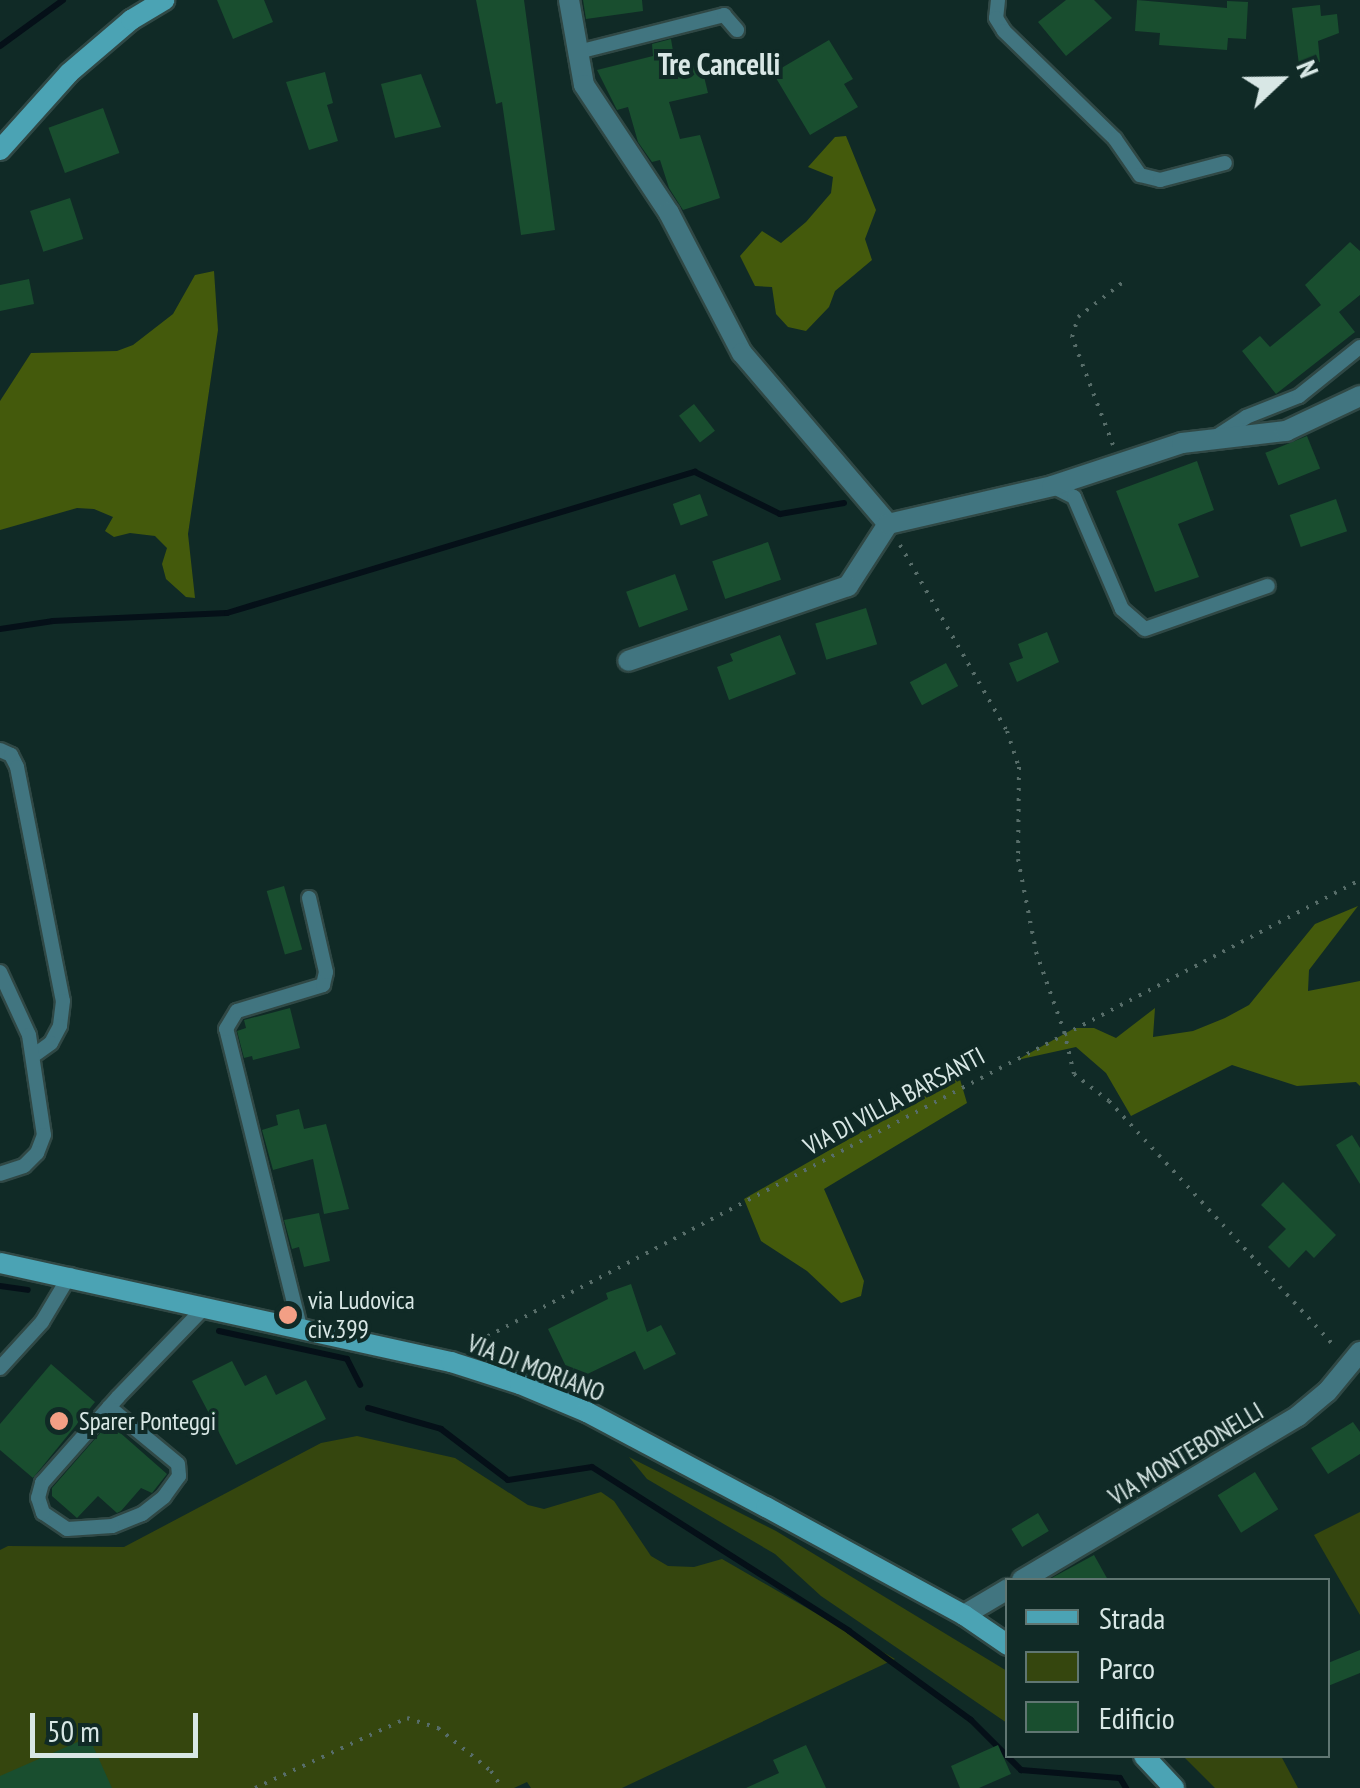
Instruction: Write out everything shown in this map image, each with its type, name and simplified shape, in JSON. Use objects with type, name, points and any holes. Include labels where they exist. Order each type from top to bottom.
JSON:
[{"type":"main road","points":[[0,150],[69,72],[130,20],[164,0]]},
{"type":"main road","name":"VIA DI MORIANO","points":[[0,1262],[451,1362],[587,1412],[964,1615],[1005,1643]]},
{"type":"main road","points":[[1146,1758],[1174,1788]]},
{"type":"street","points":[[569,0],[584,84],[668,213],[742,353],[888,524]]},
{"type":"street","points":[[628,661],[848,586],[888,524],[1052,486],[1213,438],[1286,431],[1360,396]]},
{"type":"street","name":"VIA MONTEBONELLI","points":[[1025,1578],[1298,1416],[1356,1358]]},
{"type":"street","points":[[964,1615],[1005,1591]]},
{"type":"lane","points":[[998,0],[996,18],[1004,31],[1115,139],[1140,175],[1160,180],[1225,163]]},
{"type":"lane","points":[[578,52],[724,15],[737,30]]},
{"type":"lane","points":[[1213,438],[1246,417],[1300,396],[1360,347]]},
{"type":"lane","points":[[1052,486],[1074,497],[1122,609],[1145,629],[1268,586]]},
{"type":"lane","points":[[0,750],[12,755],[17,767],[63,1001],[60,1026],[51,1044],[34,1056]]},
{"type":"lane","points":[[300,1327],[226,1029],[236,1012],[323,985],[326,972],[309,898]]},
{"type":"lane","points":[[0,972],[29,1035],[44,1135],[37,1153],[24,1166],[0,1174]]},
{"type":"lane","points":[[0,1368],[42,1322],[70,1275]]},
{"type":"lane","points":[[110,1408],[178,1464],[179,1476],[164,1497],[142,1514],[112,1526],[66,1530],[43,1514],[38,1498],[42,1484],[110,1408],[206,1306]]},
{"type":"path","points":[[1120,464],[1072,337],[1078,317],[1122,283]]},
{"type":"path","points":[[888,524],[1007,731],[1019,768],[1021,878],[1036,952],[1064,1031],[1074,1074],[1108,1101],[1356,1358]]},
{"type":"path","name":"VIA DI VILLA BARSANTI","points":[[451,1362],[460,1350],[1064,1031],[1360,880]]},
{"type":"path","points":[[255,1788],[407,1718],[438,1728],[490,1771],[502,1788]]},
{"type":"green space","points":[[846,136],[876,210],[865,239],[872,260],[835,291],[829,307],[806,331],[788,327],[776,314],[772,287],[755,286],[740,256],[762,231],[781,243],[806,222],[831,193],[833,177],[808,167],[835,137]]},
{"type":"green space","points":[[214,271],[218,330],[188,534],[195,598],[186,597],[166,579],[162,564],[167,548],[155,536],[130,533],[114,537],[105,531],[113,517],[94,509],[77,508],[0,530],[0,401],[31,353],[117,351],[133,345],[173,314],[195,275]]},
{"type":"green space","points":[[1358,906],[1309,970],[1308,991],[1360,981],[1360,1086],[1356,1082],[1297,1086],[1232,1065],[1131,1116],[1106,1073],[1076,1047],[1017,1060],[1075,1028],[1094,1028],[1116,1038],[1155,1008],[1153,1037],[1193,1031],[1225,1018],[1249,1005],[1315,924]]},
{"type":"green space","points":[[959,1076],[967,1103],[824,1189],[864,1281],[861,1296],[841,1303],[807,1271],[761,1241],[744,1199]]},
{"type":"green space","points":[[357,1436],[455,1458],[528,1505],[544,1509],[601,1492],[614,1501],[651,1556],[668,1566],[694,1567],[722,1559],[895,1659],[622,1788],[531,1788],[527,1782],[514,1788],[0,1788],[0,1550],[8,1546],[124,1547],[321,1443]]},
{"type":"green space","points":[[629,1457],[776,1531],[1005,1670],[1005,1722],[821,1596],[775,1554],[647,1479]]},
{"type":"green space","points":[[1360,1512],[1360,1615],[1314,1535]]},
{"type":"green space","points":[[1185,1758],[1282,1758],[1298,1788],[1215,1788]]},
{"type":"building","points":[[217,0],[264,0],[273,22],[233,39]]},
{"type":"building","points":[[476,0],[524,0],[555,230],[521,235],[502,102],[496,104]]},
{"type":"building","points":[[583,0],[642,0],[643,11],[586,19]]},
{"type":"building","points":[[1066,0],[1094,0],[1112,18],[1066,56],[1038,22]]},
{"type":"building","points":[[1137,0],[1227,8],[1227,1],[1248,2],[1246,39],[1228,38],[1227,50],[1159,45],[1160,33],[1135,31]]},
{"type":"building","points":[[1320,5],[1321,16],[1337,14],[1339,33],[1318,41],[1320,62],[1299,65],[1292,8]]},
{"type":"building","points":[[671,39],[676,69],[701,64],[708,93],[669,102],[680,139],[700,135],[720,198],[683,210],[669,188],[660,160],[652,162],[638,142],[628,107],[617,110],[597,70],[653,56],[652,44]]},
{"type":"building","points":[[829,40],[853,79],[844,84],[858,107],[810,135],[773,73]]},
{"type":"building","points":[[325,72],[333,103],[327,105],[338,141],[309,150],[286,82]]},
{"type":"building","points":[[421,74],[441,127],[395,138],[381,84]]},
{"type":"building","points":[[103,108],[119,153],[65,173],[48,128]]},
{"type":"building","points":[[70,198],[83,239],[43,252],[30,211]]},
{"type":"building","points":[[1350,242],[1360,251],[1360,295],[1339,312],[1355,332],[1276,394],[1242,351],[1260,336],[1270,347],[1321,305],[1305,285]]},
{"type":"building","points":[[29,279],[34,304],[0,311],[0,285]]},
{"type":"building","points":[[694,404],[715,431],[700,442],[679,416]]},
{"type":"building","points":[[1307,436],[1320,468],[1278,485],[1265,453]]},
{"type":"building","points":[[1197,461],[1214,510],[1178,524],[1199,577],[1155,592],[1116,491]]},
{"type":"building","points":[[700,494],[708,516],[681,526],[673,504]]},
{"type":"building","points":[[1336,499],[1347,531],[1301,547],[1290,515]]},
{"type":"building","points":[[768,542],[781,580],[725,599],[712,561]]},
{"type":"building","points":[[675,574],[688,610],[639,627],[626,592]]},
{"type":"building","points":[[866,608],[877,644],[826,660],[815,623]]},
{"type":"building","points":[[1047,632],[1059,662],[1017,682],[1009,663],[1023,658],[1018,644]]},
{"type":"building","points":[[780,635],[796,674],[729,700],[717,667],[733,661],[730,654]]},
{"type":"building","points":[[946,663],[958,686],[922,705],[910,682]]},
{"type":"building","points":[[284,886],[302,949],[285,954],[267,891]]},
{"type":"building","points":[[290,1008],[300,1048],[253,1060],[252,1056],[244,1058],[237,1031],[246,1028],[244,1020]]},
{"type":"building","points":[[299,1109],[304,1129],[326,1124],[349,1209],[324,1214],[313,1159],[273,1170],[262,1130],[278,1125],[276,1115]]},
{"type":"building","points":[[1352,1135],[1360,1148],[1360,1184],[1336,1145]]},
{"type":"building","points":[[1283,1182],[1336,1235],[1314,1258],[1306,1250],[1289,1268],[1268,1247],[1286,1229],[1261,1205]]},
{"type":"building","points":[[319,1213],[330,1261],[304,1267],[299,1247],[292,1249],[284,1220]]},
{"type":"building","points":[[631,1284],[647,1332],[661,1325],[676,1354],[644,1370],[635,1351],[573,1381],[548,1329],[608,1299],[606,1293]]},
{"type":"building","points":[[232,1361],[245,1386],[266,1375],[276,1395],[306,1380],[326,1419],[236,1465],[192,1381]]},
{"type":"building","points":[[51,1364],[95,1402],[33,1478],[0,1450],[0,1424]]},
{"type":"building","points":[[1353,1422],[1360,1432],[1360,1454],[1328,1474],[1311,1448]]},
{"type":"building","points":[[109,1423],[167,1474],[152,1493],[141,1488],[117,1513],[98,1496],[77,1518],[52,1496],[52,1488]]},
{"type":"building","points":[[1255,1472],[1278,1509],[1241,1533],[1218,1495]]},
{"type":"building","points":[[1038,1513],[1049,1531],[1022,1547],[1011,1529]]},
{"type":"building","points":[[1094,1555],[1107,1578],[1052,1578]]},
{"type":"building","points":[[1360,1650],[1360,1673],[1330,1685],[1330,1662]]},
{"type":"building","points":[[89,1737],[112,1788],[0,1788],[0,1776]]},
{"type":"building","points":[[806,1745],[826,1788],[746,1788],[779,1773],[773,1760]]},
{"type":"building","points":[[998,1745],[1011,1774],[979,1788],[960,1788],[951,1766]]},
{"type":"waterway","points":[[0,46],[63,0]]},
{"type":"waterway","points":[[0,629],[53,621],[227,613],[695,472],[780,514],[844,503]]},
{"type":"waterway","points":[[0,1286],[28,1290]]},
{"type":"waterway","points":[[219,1331],[347,1359],[360,1385]]},
{"type":"waterway","points":[[368,1408],[441,1429],[508,1480],[592,1467],[849,1631],[971,1720],[1005,1754]]},
{"type":"waterway","points":[[1009,1758],[1021,1770],[1120,1778],[1126,1788]]},
{"type":"place","name":"via Ludovica civ.399","points":[[288,1315]]},
{"type":"place","name":"Sparer Ponteggi","points":[[59,1421]]},
{"type":"district","name":"Tre Cancelli","points":[[719,64]]}]
